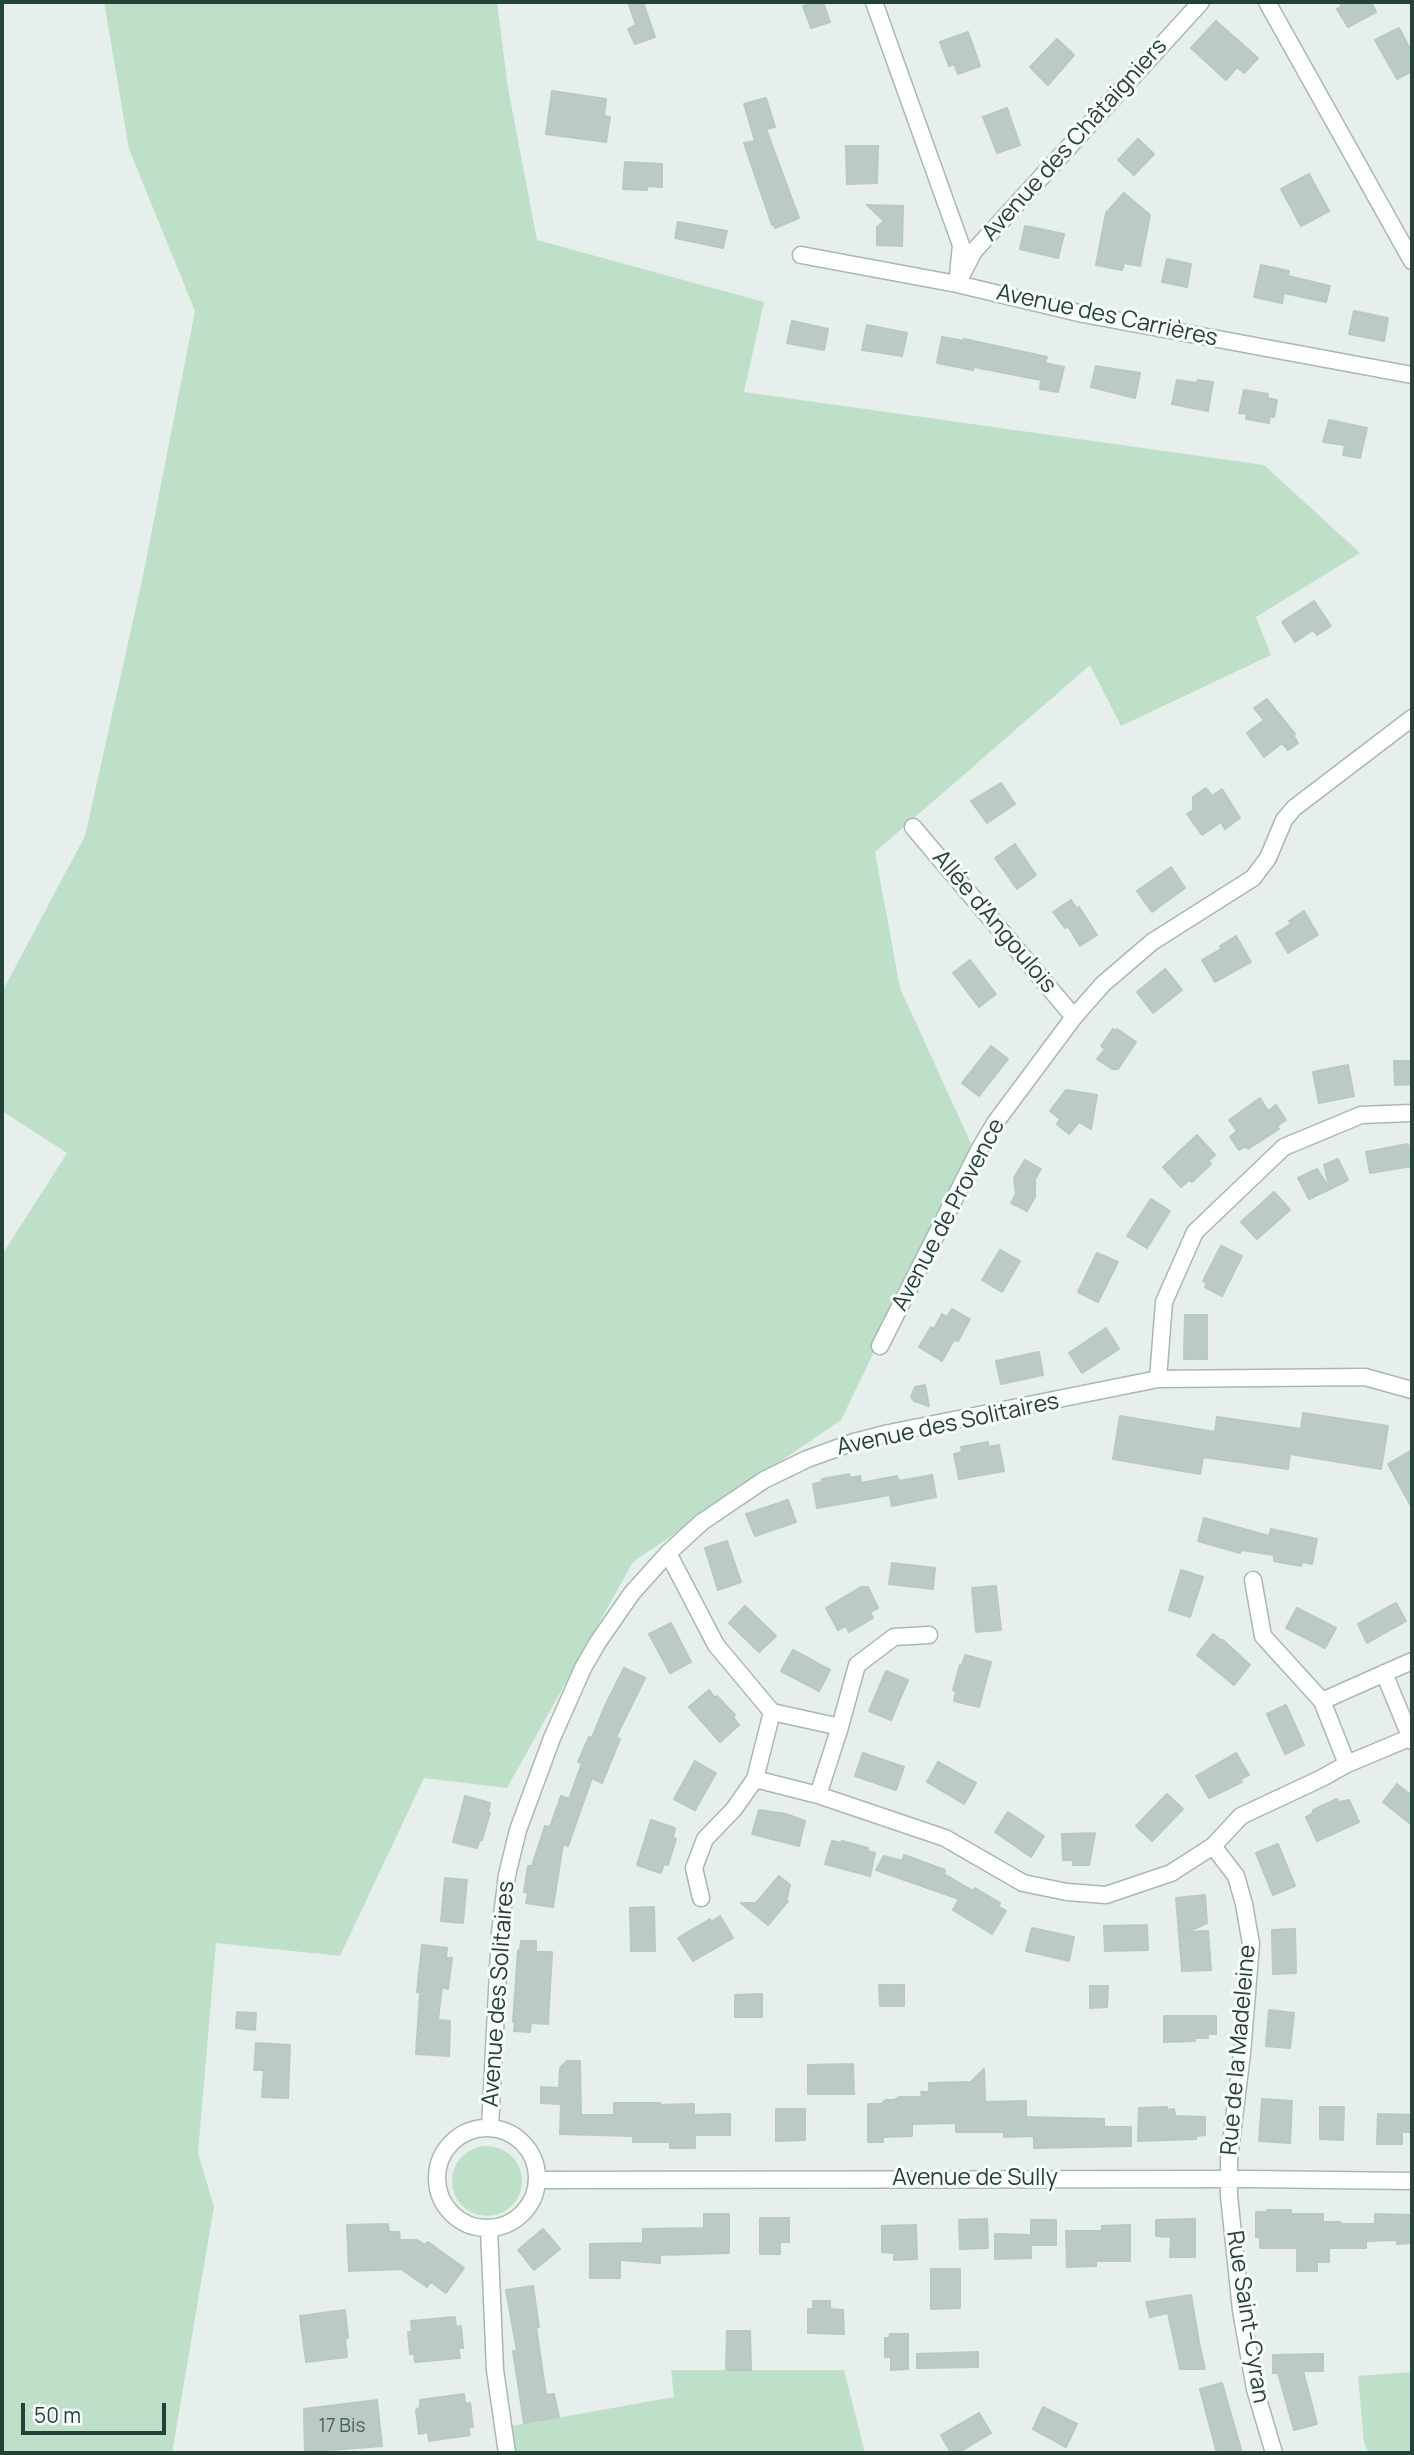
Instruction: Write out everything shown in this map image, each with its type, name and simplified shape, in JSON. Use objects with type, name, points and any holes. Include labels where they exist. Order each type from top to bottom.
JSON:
[{"type":"street","points":[[874,2],[961,245],[957,284]]},
{"type":"street","name":"Avenue des Châtaigniers","points":[[957,284],[974,251],[1201,2]]},
{"type":"street","points":[[1268,2],[1412,261]]},
{"type":"street","name":"Avenue des Carrières","points":[[801,255],[957,284],[1083,314],[1412,375]]},
{"type":"street","name":"Avenue de Provence","points":[[880,1346],[979,1150],[995,1123],[1074,1017],[1104,984],[1152,942],[1253,878],[1268,858],[1284,820],[1294,808],[1412,718]]},
{"type":"street","name":"Allée d'Angoulois","points":[[914,827],[1074,1017]]},
{"type":"street","points":[[1158,1379],[1164,1302],[1195,1232],[1284,1147],[1361,1115],[1412,1113]]},
{"type":"street","name":"Avenue des Solitaires","points":[[490,2128],[497,1966],[503,1899],[518,1830],[552,1738],[583,1668],[632,1593],[668,1553],[702,1522],[764,1480],[827,1451],[889,1433],[1158,1379],[1365,1377],[1412,1390]]},
{"type":"street","points":[[668,1553],[716,1645],[772,1712],[840,1727]]},
{"type":"street","points":[[1253,1580],[1263,1636],[1322,1701],[1348,1764]]},
{"type":"street","points":[[818,1795],[857,1665],[894,1637],[929,1635]]},
{"type":"street","points":[[1322,1701],[1412,1661]]},
{"type":"street","points":[[755,1779],[818,1795],[944,1838],[1023,1883],[1067,1892],[1106,1895],[1171,1872],[1213,1846],[1241,1816],[1348,1764],[1411,1739],[1384,1673]]},
{"type":"street","points":[[701,1898],[694,1868],[705,1839],[734,1809],[755,1779],[772,1712]]},
{"type":"street","name":"Rue de la Madeleine","points":[[1213,1846],[1236,1876],[1251,1944],[1228,2179]]},
{"type":"street","points":[[490,2128],[506,2131],[524,2145],[536,2165],[537,2180],[534,2195],[517,2219],[504,2226],[489,2228],[474,2227],[460,2221],[449,2211],[441,2198],[437,2183],[438,2168],[451,2143],[476,2129],[490,2128]]},
{"type":"street","name":"Rue Saint-Cyran","points":[[1228,2179],[1241,2310],[1255,2389],[1274,2453]]},
{"type":"street","name":"Avenue de Sully","points":[[537,2180],[1412,2181]]},
{"type":"street","points":[[489,2228],[495,2370],[507,2453]]},
{"type":"green space","points":[[104,2],[497,2],[508,88],[537,240],[764,302],[744,392],[1264,465],[1360,553],[1256,617],[1271,655],[1121,726],[1090,665],[875,852],[900,988],[973,1148],[841,1420],[633,1562],[507,1788],[424,1778],[340,1956],[216,1943],[198,2153],[214,2207],[172,2453],[2,2453],[2,1255],[67,1153],[2,1111],[2,992],[85,836],[143,576],[195,311],[129,149]]},
{"type":"green space","points":[[487,2146],[506,2152],[516,2162],[522,2181],[516,2200],[506,2210],[487,2216],[468,2210],[458,2200],[452,2181],[458,2162],[468,2152]]},
{"type":"green space","points":[[671,2370],[844,2370],[865,2453],[511,2453],[506,2427],[674,2397]]},
{"type":"green space","points":[[1412,2372],[1412,2453],[1369,2453],[1364,2443],[1358,2376]]},
{"type":"building","points":[[628,2],[643,2],[655,37],[635,44],[628,29],[636,25]]},
{"type":"building","points":[[823,2],[830,22],[811,28],[803,6]]},
{"type":"building","points":[[1339,2],[1371,2],[1376,12],[1348,27],[1337,9],[1342,7]]},
{"type":"building","points":[[1216,21],[1258,58],[1244,73],[1237,67],[1226,80],[1191,48]]},
{"type":"building","points":[[1399,28],[1412,53],[1412,71],[1397,79],[1375,40]]},
{"type":"building","points":[[968,32],[980,66],[958,74],[954,64],[949,66],[940,42]]},
{"type":"building","points":[[1057,39],[1074,55],[1048,85],[1030,67]]},
{"type":"building","points":[[552,91],[606,99],[604,116],[610,117],[606,142],[546,134]]},
{"type":"building","points":[[766,98],[775,127],[766,129],[799,218],[775,228],[744,143],[755,141],[744,104]]},
{"type":"building","points":[[1007,108],[1020,145],[997,153],[983,117]]},
{"type":"building","points":[[1138,139],[1154,154],[1134,175],[1118,160]]},
{"type":"building","points":[[846,146],[878,146],[877,183],[847,184]]},
{"type":"building","points":[[625,162],[662,164],[662,187],[647,186],[647,190],[623,189]]},
{"type":"building","points":[[1309,174],[1329,211],[1301,226],[1281,189]]},
{"type":"building","points":[[1124,193],[1150,215],[1140,266],[1124,263],[1122,270],[1096,265],[1106,213]]},
{"type":"building","points":[[867,205],[903,206],[902,246],[877,245],[877,227],[884,221]]},
{"type":"building","points":[[678,222],[727,231],[723,248],[675,238]]},
{"type":"building","points":[[1025,226],[1064,234],[1058,258],[1020,249]]},
{"type":"building","points":[[1167,259],[1191,264],[1187,287],[1162,282]]},
{"type":"building","points":[[1261,265],[1289,271],[1288,276],[1330,286],[1326,302],[1284,293],[1282,303],[1254,297]]},
{"type":"building","points":[[1354,311],[1388,318],[1384,341],[1349,334]]},
{"type":"building","points":[[792,321],[828,329],[824,350],[787,343]]},
{"type":"building","points":[[867,325],[907,333],[902,356],[862,350]]},
{"type":"building","points":[[942,337],[964,339],[1047,357],[1045,363],[1064,367],[1058,392],[1040,389],[1041,380],[937,363]]},
{"type":"building","points":[[1096,366],[1140,373],[1135,398],[1091,387]]},
{"type":"building","points":[[1177,380],[1213,382],[1208,411],[1172,404]]},
{"type":"building","points":[[1244,390],[1268,394],[1267,398],[1277,400],[1274,417],[1270,416],[1269,423],[1246,419],[1247,414],[1239,413]]},
{"type":"building","points":[[1329,420],[1367,428],[1360,458],[1343,455],[1345,445],[1323,442]]},
{"type":"building","points":[[1314,601],[1331,626],[1317,635],[1313,630],[1295,642],[1282,622]]},
{"type":"building","points":[[1267,699],[1295,734],[1293,735],[1298,743],[1288,750],[1282,743],[1264,757],[1247,733],[1264,720],[1254,708]]},
{"type":"building","points":[[1001,783],[1015,804],[987,823],[971,801]]},
{"type":"building","points":[[1206,788],[1212,796],[1222,789],[1240,818],[1225,829],[1221,822],[1202,835],[1187,814],[1193,810],[1193,797]]},
{"type":"building","points":[[1015,844],[1036,875],[1017,889],[995,858]]},
{"type":"building","points":[[1171,867],[1185,888],[1152,912],[1137,891]]},
{"type":"building","points":[[1071,900],[1077,909],[1079,907],[1097,935],[1080,946],[1068,926],[1065,928],[1053,912]]},
{"type":"building","points":[[1304,911],[1318,935],[1288,953],[1276,933],[1291,924],[1289,921]]},
{"type":"building","points":[[1236,936],[1251,962],[1215,982],[1202,960]]},
{"type":"building","points":[[970,960],[996,994],[979,1007],[953,973]]},
{"type":"building","points":[[1165,969],[1182,990],[1153,1013],[1137,992]]},
{"type":"building","points":[[1113,1029],[1136,1042],[1118,1069],[1112,1069],[1097,1059],[1105,1049],[1101,1046]]},
{"type":"building","points":[[991,1046],[1008,1059],[979,1096],[962,1083]]},
{"type":"building","points":[[1394,1061],[1412,1061],[1412,1084],[1395,1085]]},
{"type":"building","points":[[1348,1065],[1354,1096],[1319,1103],[1313,1072]]},
{"type":"building","points":[[1066,1090],[1097,1095],[1091,1129],[1079,1122],[1069,1134],[1057,1124],[1060,1119],[1050,1111]]},
{"type":"building","points":[[1260,1098],[1268,1111],[1276,1105],[1286,1120],[1277,1126],[1279,1129],[1248,1149],[1246,1146],[1239,1150],[1230,1137],[1237,1131],[1229,1120]]},
{"type":"building","points":[[1197,1135],[1215,1155],[1208,1161],[1211,1164],[1192,1182],[1189,1180],[1181,1187],[1163,1167]]},
{"type":"building","points":[[1408,1144],[1412,1166],[1370,1173],[1366,1152]]},
{"type":"building","points":[[1338,1159],[1348,1180],[1330,1189],[1324,1165]]},
{"type":"building","points":[[1025,1160],[1041,1169],[1035,1179],[1035,1197],[1027,1211],[1011,1203],[1016,1194],[1014,1178]]},
{"type":"building","points":[[1317,1169],[1330,1189],[1309,1199],[1298,1178]]},
{"type":"building","points":[[1274,1192],[1290,1210],[1257,1239],[1241,1222]]},
{"type":"building","points":[[1151,1199],[1170,1211],[1147,1248],[1127,1236]]},
{"type":"building","points":[[1221,1246],[1242,1256],[1222,1296],[1205,1287],[1207,1284],[1203,1281]]},
{"type":"building","points":[[1000,1250],[1020,1261],[1002,1292],[982,1280]]},
{"type":"building","points":[[1097,1253],[1118,1262],[1098,1302],[1078,1292]]},
{"type":"building","points":[[952,1309],[970,1319],[958,1341],[954,1340],[942,1361],[919,1347],[942,1314],[947,1317]]},
{"type":"building","points":[[1185,1315],[1207,1315],[1207,1359],[1184,1359]]},
{"type":"building","points":[[1106,1328],[1119,1349],[1082,1373],[1069,1353]]},
{"type":"building","points":[[1039,1352],[1043,1375],[1001,1384],[996,1361]]},
{"type":"building","points":[[925,1385],[929,1406],[914,1401],[911,1397],[915,1387]]},
{"type":"building","points":[[1303,1413],[1388,1426],[1381,1469],[1290,1454],[1288,1469],[1203,1457],[1200,1474],[1113,1459],[1120,1416],[1215,1432],[1217,1417],[1301,1429]]},
{"type":"building","points":[[988,1442],[988,1447],[999,1445],[1004,1471],[959,1479],[954,1454],[962,1452],[961,1447]]},
{"type":"building","points":[[1412,1450],[1412,1508],[1388,1464]]},
{"type":"building","points":[[849,1474],[850,1478],[860,1476],[861,1483],[897,1476],[899,1481],[932,1475],[936,1497],[892,1506],[890,1495],[817,1508],[813,1484],[822,1482],[822,1479]]},
{"type":"building","points":[[788,1500],[796,1522],[755,1536],[746,1514]]},
{"type":"building","points":[[1204,1518],[1269,1536],[1271,1529],[1317,1539],[1312,1564],[1302,1562],[1301,1566],[1274,1561],[1274,1555],[1241,1550],[1240,1553],[1198,1541]]},
{"type":"building","points":[[727,1541],[741,1582],[718,1590],[705,1548]]},
{"type":"building","points":[[892,1563],[935,1568],[933,1589],[889,1584]]},
{"type":"building","points":[[1181,1570],[1203,1577],[1190,1617],[1169,1610]]},
{"type":"building","points":[[996,1586],[1001,1630],[976,1632],[972,1588]]},
{"type":"building","points":[[861,1587],[868,1587],[878,1608],[870,1612],[873,1618],[849,1632],[846,1626],[838,1630],[826,1608]]},
{"type":"building","points":[[1396,1603],[1406,1621],[1367,1643],[1358,1624]]},
{"type":"building","points":[[745,1606],[776,1636],[759,1652],[729,1623]]},
{"type":"building","points":[[1297,1608],[1336,1628],[1325,1648],[1286,1628]]},
{"type":"building","points":[[671,1623],[691,1662],[670,1673],[649,1634]]},
{"type":"building","points":[[1213,1634],[1250,1665],[1234,1685],[1197,1655]]},
{"type":"building","points":[[793,1650],[830,1670],[819,1691],[781,1671]]},
{"type":"building","points":[[965,1655],[991,1662],[979,1707],[954,1701],[956,1692],[953,1690]]},
{"type":"building","points":[[624,1668],[645,1678],[616,1737],[620,1739],[602,1783],[592,1778],[568,1846],[563,1844],[553,1907],[526,1903],[528,1893],[524,1892],[528,1866],[532,1866],[545,1826],[550,1827],[561,1796],[569,1799],[582,1763],[578,1762]]},
{"type":"building","points":[[886,1671],[908,1680],[891,1720],[869,1711]]},
{"type":"building","points":[[709,1690],[735,1715],[733,1717],[739,1725],[720,1742],[689,1707]]},
{"type":"building","points":[[1286,1705],[1304,1745],[1285,1754],[1267,1714]]},
{"type":"building","points":[[863,1753],[904,1767],[896,1790],[855,1776]]},
{"type":"building","points":[[1236,1753],[1249,1775],[1240,1780],[1242,1782],[1209,1798],[1196,1776]]},
{"type":"building","points":[[695,1761],[716,1773],[695,1810],[674,1799]]},
{"type":"building","points":[[938,1762],[976,1783],[964,1804],[927,1782]]},
{"type":"building","points":[[1397,1784],[1412,1796],[1412,1825],[1383,1802]]},
{"type":"building","points":[[1167,1794],[1183,1809],[1152,1841],[1136,1826]]},
{"type":"building","points":[[465,1796],[490,1803],[490,1813],[477,1848],[453,1842]]},
{"type":"building","points":[[1337,1799],[1339,1802],[1349,1800],[1359,1822],[1317,1841],[1306,1817],[1313,1813],[1313,1810]]},
{"type":"building","points":[[759,1810],[786,1814],[805,1821],[799,1846],[752,1834]]},
{"type":"building","points":[[1008,1812],[1044,1836],[1031,1857],[995,1832]]},
{"type":"building","points":[[651,1820],[675,1828],[673,1837],[676,1839],[668,1865],[664,1864],[661,1873],[637,1865]]},
{"type":"building","points":[[1095,1833],[1089,1865],[1073,1865],[1073,1860],[1063,1860],[1062,1834]]},
{"type":"building","points":[[832,1841],[868,1848],[868,1851],[875,1853],[870,1876],[825,1864]]},
{"type":"building","points":[[1278,1844],[1295,1886],[1273,1895],[1256,1853]]},
{"type":"building","points":[[904,1855],[945,1870],[944,1874],[1000,1903],[998,1906],[1006,1911],[992,1934],[953,1910],[959,1899],[876,1870],[884,1856],[902,1861]]},
{"type":"building","points":[[779,1876],[790,1885],[786,1902],[788,1901],[768,1925],[741,1903],[756,1903]]},
{"type":"building","points":[[445,1878],[467,1880],[463,1923],[441,1921]]},
{"type":"building","points":[[1205,1895],[1207,1923],[1187,1932],[1208,1931],[1211,1970],[1182,1971],[1176,1898]]},
{"type":"building","points":[[654,1907],[655,1951],[631,1951],[630,1908]]},
{"type":"building","points":[[720,1916],[733,1938],[693,1961],[678,1938]]},
{"type":"building","points":[[1147,1925],[1148,1950],[1105,1951],[1104,1926]]},
{"type":"building","points":[[1032,1928],[1074,1937],[1069,1961],[1026,1951]]},
{"type":"building","points":[[1295,1929],[1296,1973],[1273,1974],[1272,1930]]},
{"type":"building","points":[[521,1941],[536,1941],[536,1952],[552,1952],[548,2024],[531,2023],[530,2032],[514,2031],[513,2022],[518,1950]]},
{"type":"building","points":[[422,1945],[447,1948],[446,1958],[452,1958],[448,1989],[442,1987],[438,2020],[450,2021],[449,2056],[416,2054],[420,1993],[417,1992]]},
{"type":"building","points":[[879,1985],[904,1985],[904,2006],[880,2006]]},
{"type":"building","points":[[1090,1986],[1108,1986],[1107,2007],[1090,2008]]},
{"type":"building","points":[[762,1994],[762,2017],[735,2017],[735,1995]]},
{"type":"building","points":[[1269,2010],[1294,2013],[1290,2048],[1266,2046]]},
{"type":"building","points":[[237,2012],[256,2013],[255,2030],[236,2028]]},
{"type":"building","points":[[1164,2016],[1216,2016],[1216,2034],[1207,2034],[1208,2038],[1194,2038],[1195,2041],[1164,2042]]},
{"type":"building","points":[[256,2043],[290,2045],[288,2098],[262,2097],[264,2070],[254,2070]]},
{"type":"building","points":[[567,2061],[580,2061],[581,2115],[614,2115],[614,2103],[694,2104],[694,2115],[730,2114],[730,2135],[695,2135],[695,2148],[670,2148],[670,2142],[633,2142],[633,2136],[560,2134],[561,2104],[541,2103],[541,2087],[559,2088],[560,2068]]},
{"type":"building","points":[[853,2064],[854,2094],[808,2094],[808,2065]]},
{"type":"building","points":[[984,2069],[985,2102],[1026,2101],[1026,2117],[1104,2119],[1104,2127],[1131,2127],[1131,2146],[1034,2148],[1034,2136],[1004,2137],[1004,2132],[956,2132],[956,2123],[912,2124],[912,2136],[883,2137],[883,2142],[868,2142],[868,2104],[881,2104],[899,2097],[922,2097],[921,2092],[929,2092],[929,2083],[971,2082]]},
{"type":"building","points":[[1262,2099],[1292,2101],[1290,2143],[1259,2141]]},
{"type":"building","points":[[1167,2107],[1167,2110],[1174,2109],[1175,2116],[1205,2117],[1205,2135],[1196,2136],[1196,2139],[1138,2141],[1139,2108]]},
{"type":"building","points":[[1320,2107],[1344,2107],[1343,2140],[1320,2139]]},
{"type":"building","points":[[776,2109],[805,2109],[805,2140],[776,2141]]},
{"type":"building","points":[[1378,2114],[1412,2115],[1412,2132],[1402,2132],[1402,2144],[1377,2144]]},
{"type":"building","points":[[1291,2210],[1291,2214],[1323,2214],[1323,2222],[1341,2224],[1375,2224],[1375,2214],[1412,2215],[1412,2243],[1397,2244],[1397,2240],[1366,2241],[1366,2248],[1329,2248],[1329,2262],[1317,2262],[1317,2271],[1297,2271],[1297,2248],[1260,2248],[1260,2237],[1256,2237],[1256,2212]]},
{"type":"building","points":[[704,2214],[729,2214],[729,2253],[660,2255],[660,2263],[620,2260],[620,2278],[590,2278],[590,2244],[643,2243],[643,2229],[704,2228]]},
{"type":"building","points":[[760,2218],[789,2218],[789,2242],[780,2242],[780,2254],[760,2254]]},
{"type":"building","points":[[987,2219],[988,2248],[960,2249],[959,2220]]},
{"type":"building","points":[[1195,2219],[1195,2257],[1170,2257],[1171,2237],[1156,2236],[1156,2220]]},
{"type":"building","points":[[1031,2220],[1056,2220],[1056,2245],[1031,2245],[1031,2258],[995,2259],[995,2234],[1031,2235]]},
{"type":"building","points":[[388,2224],[389,2232],[399,2232],[400,2240],[417,2240],[425,2245],[428,2242],[464,2268],[446,2293],[431,2282],[427,2287],[401,2269],[349,2271],[347,2225]]},
{"type":"building","points":[[916,2225],[917,2259],[894,2260],[894,2253],[882,2252],[882,2226]]},
{"type":"building","points":[[1130,2225],[1130,2261],[1096,2261],[1096,2266],[1067,2267],[1066,2231],[1102,2231],[1102,2226]]},
{"type":"building","points":[[543,2229],[560,2249],[534,2270],[518,2250]]},
{"type":"building","points":[[931,2269],[960,2269],[960,2308],[931,2309]]},
{"type":"building","points":[[533,2286],[546,2395],[554,2394],[559,2417],[524,2423],[513,2351],[517,2351],[506,2290]]},
{"type":"building","points":[[1191,2295],[1205,2369],[1180,2369],[1168,2313],[1150,2317],[1146,2302]]},
{"type":"building","points":[[813,2301],[830,2301],[830,2309],[843,2310],[844,2334],[808,2333],[808,2309],[813,2309]]},
{"type":"building","points":[[345,2310],[347,2357],[306,2362],[300,2316]]},
{"type":"building","points":[[455,2317],[456,2327],[461,2326],[463,2348],[458,2348],[460,2358],[415,2362],[414,2354],[410,2354],[408,2332],[412,2332],[411,2321]]},
{"type":"building","points":[[727,2331],[750,2331],[751,2370],[726,2370]]},
{"type":"building","points":[[890,2334],[908,2334],[908,2369],[891,2370],[891,2357],[885,2357],[885,2338],[889,2338]]},
{"type":"building","points":[[978,2352],[978,2367],[917,2368],[917,2354]]},
{"type":"building","points":[[1323,2354],[1323,2371],[1303,2371],[1317,2424],[1294,2430],[1278,2373],[1273,2373],[1273,2355]]},
{"type":"building","points":[[1222,2383],[1242,2453],[1217,2453],[1200,2389]]},
{"type":"building","points":[[464,2394],[465,2404],[470,2403],[473,2427],[468,2428],[470,2435],[429,2441],[428,2432],[419,2434],[416,2410],[420,2407],[420,2400]]},
{"type":"building","points":[[377,2400],[382,2446],[305,2452],[304,2409]]},
{"type":"building","points":[[1043,2407],[1077,2424],[1066,2447],[1033,2429]]},
{"type":"building","points":[[979,2413],[991,2433],[958,2453],[951,2453],[941,2435]]}]
